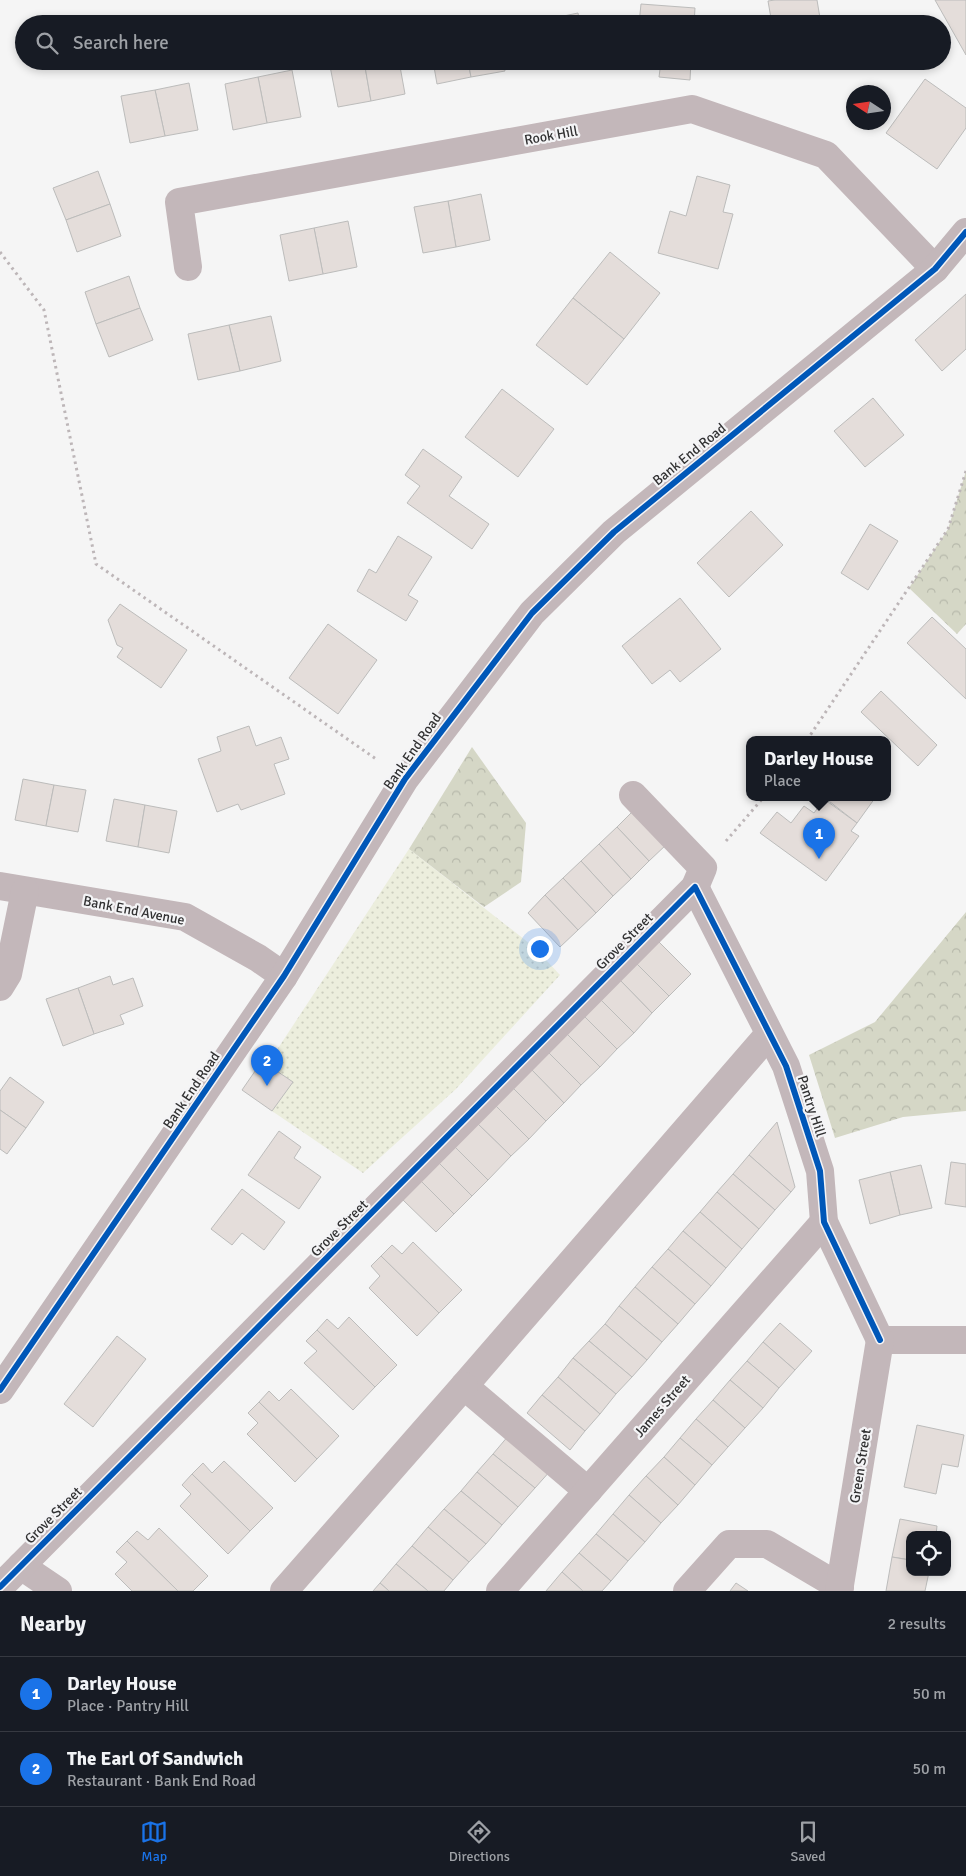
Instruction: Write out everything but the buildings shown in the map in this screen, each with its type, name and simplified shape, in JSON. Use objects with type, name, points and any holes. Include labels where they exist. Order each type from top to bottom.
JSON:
[{"type":"street","name":"Rook Hill","points":[[188,267],[179,202],[692,109],[826,155],[935,269]]},
{"type":"street","name":"Bank End Road","points":[[0,1390],[284,976],[405,779],[532,613],[614,532],[935,269],[966,232]]},
{"type":"street","name":"Pantry Hill","points":[[633,795],[699,877],[769,1034],[786,1066],[820,1171],[824,1222],[880,1340]]},
{"type":"street","name":"Grove Street","points":[[0,1587],[699,877]]},
{"type":"street","name":"Bank End Avenue","points":[[12,889],[185,918],[258,958],[284,976]]},
{"type":"street","points":[[0,987],[8,974],[12,889]]},
{"type":"street","points":[[284,1591],[769,1034]]},
{"type":"street","name":"James Street","points":[[500,1591],[824,1222]]},
{"type":"street","points":[[880,1340],[966,1340]]},
{"type":"street","name":"Green Street","points":[[839,1589],[880,1340]]},
{"type":"street","points":[[464,1386],[588,1491]]},
{"type":"street","points":[[687,1591],[729,1544],[767,1544],[839,1589]]},
{"type":"street","points":[[21,1566],[58,1591]]},
{"type":"path","points":[[0,252],[44,310],[96,564],[405,779]]},
{"type":"path","points":[[810,736],[948,529],[966,471]]},
{"type":"path","points":[[699,877],[761,801]]},
{"type":"green space","points":[[966,471],[966,624],[957,634],[909,588],[948,529]]},
{"type":"green space","points":[[472,747],[526,823],[521,882],[484,907],[409,849]]},
{"type":"green space","points":[[409,849],[534,947],[560,975],[456,1089],[363,1173],[272,1111],[267,1065]]},
{"type":"green space","points":[[966,912],[966,1111],[903,1117],[835,1138],[809,1055],[875,1022]]},
{"type":"cycle path","points":[[0,1390],[284,976],[405,779],[532,613],[614,532],[935,269],[966,232]]},
{"type":"cycle path","points":[[0,1587],[695,887],[786,1066],[820,1171],[824,1222],[880,1340]]},
{"type":"place","name":"Darley House","points":[[819,859]]},
{"type":"place","name":"The Earl Of Sandwich","points":[[267,1086]]}]
